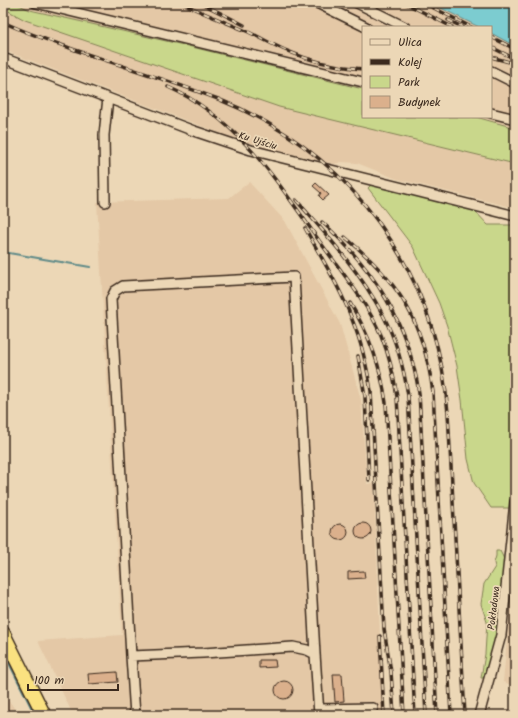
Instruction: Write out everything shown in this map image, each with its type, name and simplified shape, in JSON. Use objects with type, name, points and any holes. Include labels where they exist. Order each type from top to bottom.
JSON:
[{"type":"highway","points":[[3,633],[44,715]]},
{"type":"street","points":[[36,3],[362,82]]},
{"type":"street","points":[[316,3],[364,26]]},
{"type":"street","points":[[357,3],[402,26]]},
{"type":"street","name":"Ku Ujściu","points":[[3,58],[194,131],[251,150],[515,216]]},
{"type":"street","points":[[492,72],[515,83]]},
{"type":"street","points":[[105,202],[104,135],[108,98]]},
{"type":"street","points":[[492,113],[515,119]]},
{"type":"street","points":[[135,715],[111,299],[115,291],[123,286],[294,277],[319,712],[373,708]]},
{"type":"street","name":"Pokładowa","points":[[479,715],[502,635],[514,536],[515,502]]},
{"type":"street","points":[[131,656],[293,647],[307,650],[315,654]]},
{"type":"shaded area","points":[[3,3],[431,3],[477,26],[362,26],[362,118],[492,118],[492,34],[515,46],[515,208],[397,179],[357,163],[341,162],[335,164],[273,150],[227,136],[3,50]]},
{"type":"shaded area","points":[[249,182],[285,221],[340,324],[361,400],[367,484],[374,483],[383,715],[73,715],[38,641],[122,635],[97,202],[229,198]]},
{"type":"shaded area","points":[[515,555],[515,686],[503,682]]},
{"type":"shaded area","points":[[3,692],[19,715],[3,715]]},
{"type":"green space","points":[[3,3],[15,3],[30,10],[188,46],[362,89],[362,118],[480,118],[515,128],[515,164],[279,107],[25,20],[3,8]]},
{"type":"green space","points":[[372,184],[474,210],[488,225],[515,225],[515,489],[511,508],[491,508],[474,483],[468,459],[457,366],[447,326],[439,303],[413,247],[368,188]]},
{"type":"green space","points":[[496,551],[500,551],[504,559],[501,605],[497,634],[484,678],[481,678],[485,654],[487,622],[481,604],[484,584],[495,567],[494,563]]},
{"type":"water","points":[[431,3],[515,3],[515,46],[492,34],[492,26],[477,26]]},
{"type":"building","points":[[316,183],[329,195],[323,200],[319,196],[321,193],[313,186]]},
{"type":"building","points":[[360,523],[366,523],[371,528],[369,537],[366,539],[360,539],[355,534],[355,528]]},
{"type":"building","points":[[340,524],[346,526],[348,532],[346,538],[340,540],[334,538],[332,532],[334,526]]},
{"type":"building","points":[[364,571],[365,578],[348,579],[348,572]]},
{"type":"building","points":[[259,660],[275,660],[276,667],[259,668]]},
{"type":"building","points":[[117,672],[118,682],[89,684],[88,674]]},
{"type":"building","points":[[333,674],[342,674],[344,701],[335,702]]},
{"type":"building","points":[[284,681],[290,684],[293,690],[290,696],[284,699],[278,696],[275,690],[278,684]]},
{"type":"waterway","points":[[3,252],[90,267]]},
{"type":"waterway","points":[[3,651],[35,715]]},
{"type":"railway","points":[[182,3],[249,32],[294,54],[323,63],[362,69]]},
{"type":"railway","points":[[201,3],[244,25]]},
{"type":"railway","points":[[405,3],[450,26]]},
{"type":"railway","points":[[424,3],[469,26]]},
{"type":"railway","points":[[448,20],[460,26]]},
{"type":"railway","points":[[3,22],[75,50],[218,99],[266,122],[308,150],[346,184],[379,223],[405,265],[426,311],[440,361],[448,413],[465,715]]},
{"type":"railway","points":[[492,38],[515,49]]},
{"type":"railway","points":[[492,48],[515,59]]},
{"type":"railway","points":[[492,57],[513,63]]},
{"type":"railway","points":[[168,87],[193,100],[216,116],[237,135],[256,156],[274,177],[355,289],[381,335],[391,366],[397,397],[415,715]]},
{"type":"railway","points":[[296,200],[354,269],[374,299],[388,325],[396,344],[402,365],[408,396],[426,715]]},
{"type":"railway","points":[[322,222],[358,259],[386,298],[407,343],[414,367],[419,393],[437,715]]},
{"type":"railway","points":[[305,228],[331,274],[348,310],[362,347],[371,391],[384,629],[391,672],[394,715]]},
{"type":"railway","points":[[345,237],[381,270],[406,305],[423,344],[429,367],[433,392],[451,715]]},
{"type":"railway","points":[[350,303],[363,326],[373,351],[381,376],[386,403],[404,715]]},
{"type":"railway","points":[[358,356],[365,397],[369,480]]},
{"type":"railway","points":[[380,636],[384,715]]}]
